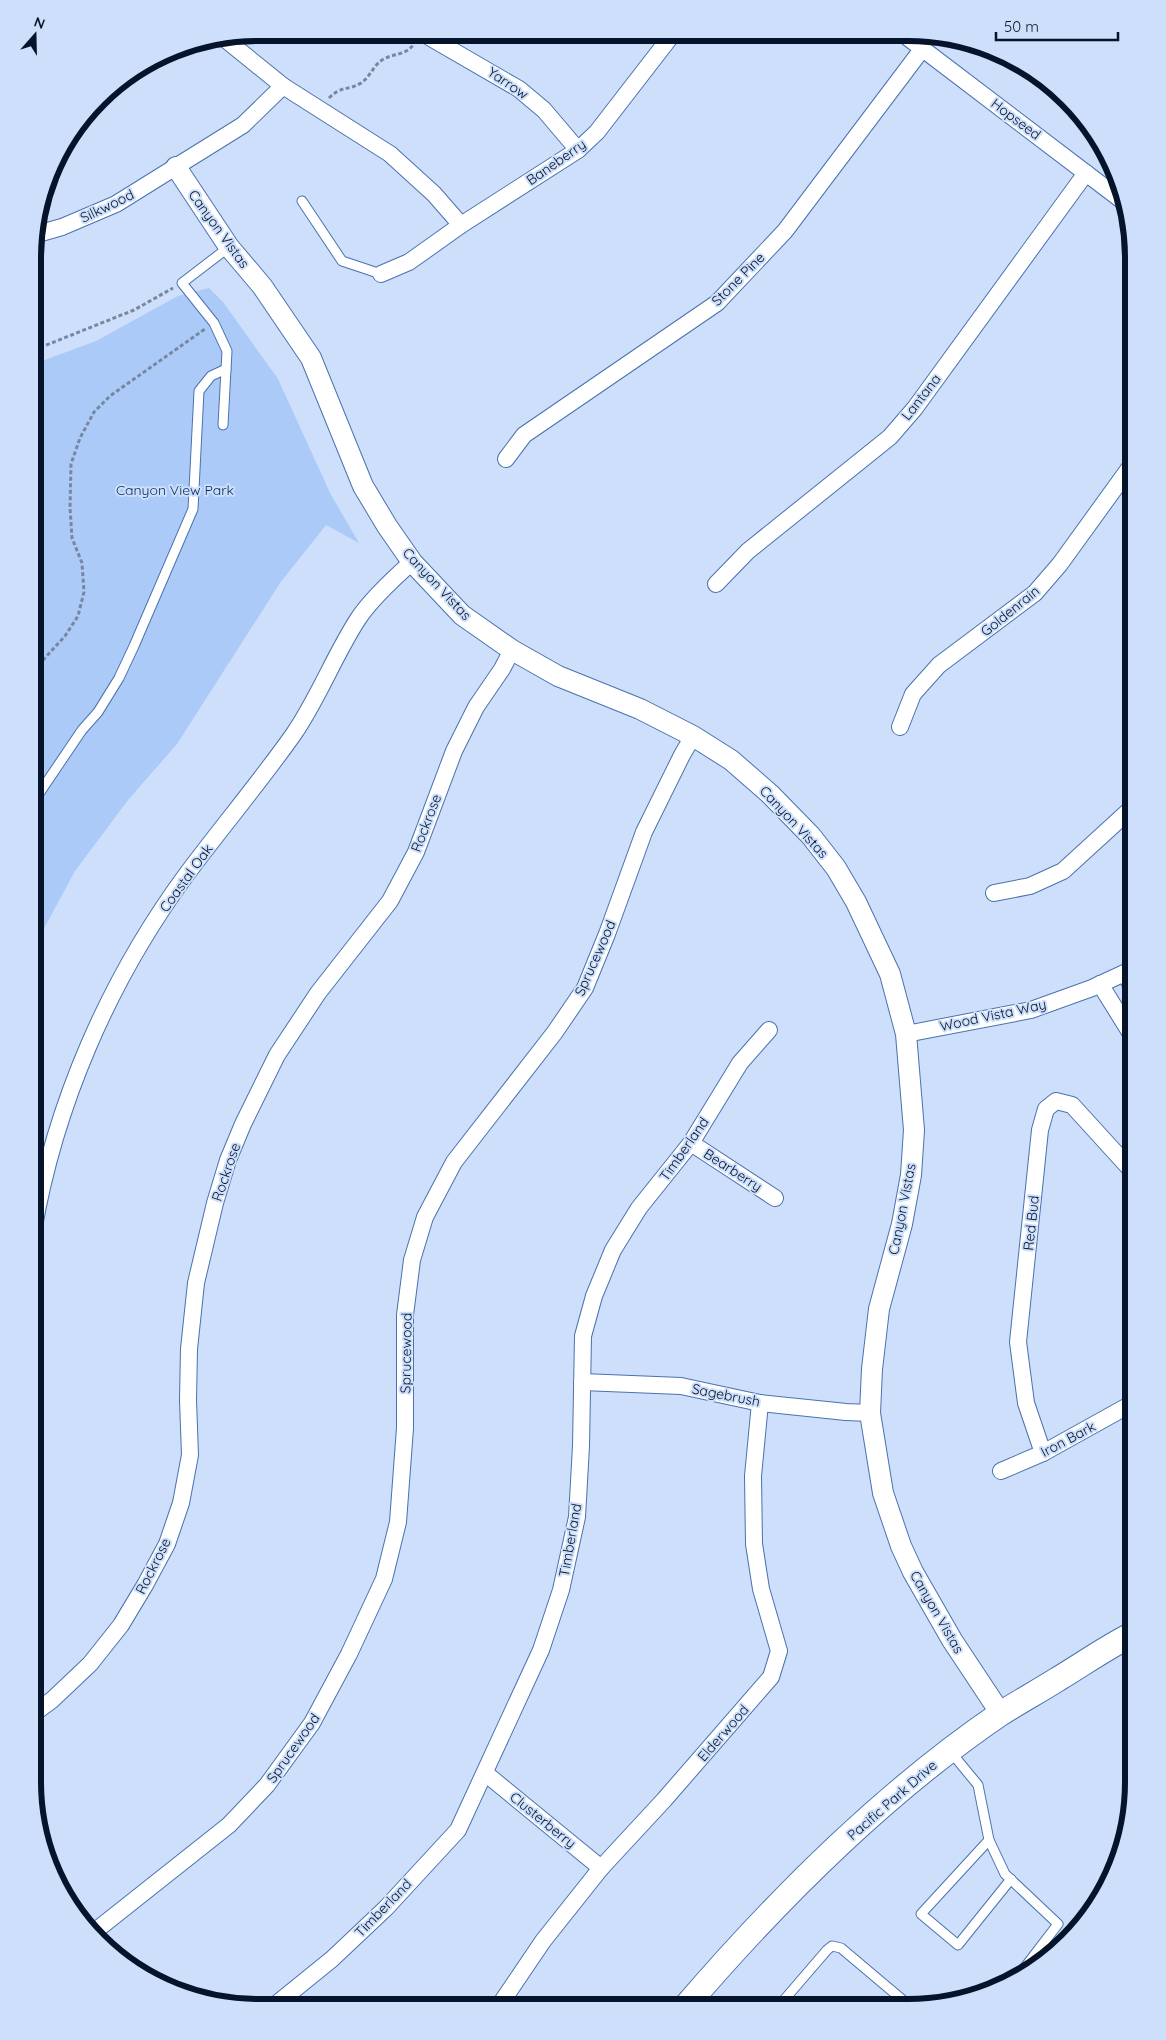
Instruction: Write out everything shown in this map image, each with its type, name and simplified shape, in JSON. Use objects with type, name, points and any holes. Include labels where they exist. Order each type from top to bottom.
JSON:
[{"type":"main road","name":"Pacific Park Drive","points":[[692,1999],[726,1959],[791,1893],[894,1796],[950,1751],[1001,1714],[1125,1639]]},
{"type":"street","name":"Yarrow","points":[[431,41],[498,75],[519,89],[544,110],[578,150]]},
{"type":"street","name":"Baneberry","points":[[381,274],[409,262],[462,225],[578,150],[597,132],[667,41]]},
{"type":"street","name":"Hopseed","points":[[914,41],[1115,195]]},
{"type":"street","points":[[231,43],[283,86],[390,154],[434,194],[462,225]]},
{"type":"street","name":"Stone Pine","points":[[506,459],[524,435],[717,302],[785,232],[923,48]]},
{"type":"street","name":"Silkwood","points":[[43,232],[116,204],[176,168],[243,125],[283,86]]},
{"type":"street","name":"Canyon Vistas","points":[[176,168],[229,247],[262,286],[311,358],[363,486],[387,526],[412,562],[462,614],[512,650],[558,676],[640,709],[693,736],[731,760],[770,794],[811,836],[836,868],[856,902],[890,974],[906,1034],[914,1130],[911,1175],[902,1224],[879,1309],[872,1369],[870,1413],[883,1493],[901,1546],[932,1608],[1001,1714]]},
{"type":"street","name":"Lantana","points":[[716,584],[748,551],[890,437],[915,408],[1086,173]]},
{"type":"street","name":"Goldenrain","points":[[900,727],[913,694],[939,665],[1035,593],[1060,564],[1125,474]]},
{"type":"street","name":"Coastal Oak","points":[[41,1195],[64,1107],[83,1058],[117,987],[148,932],[185,876],[294,734],[359,617],[396,576],[412,562]]},
{"type":"street","name":"Rockrose","points":[[41,1708],[90,1664],[121,1625],[167,1544],[181,1503],[190,1455],[189,1349],[196,1283],[214,1203],[228,1160],[243,1124],[277,1055],[318,993],[390,901],[416,852],[454,751],[476,707],[502,669],[512,650]]},
{"type":"street","name":"Sprucewood","points":[[98,1928],[229,1825],[267,1786],[312,1723],[350,1654],[384,1578],[398,1522],[405,1428],[405,1316],[412,1260],[425,1217],[454,1162],[555,1032],[585,988],[644,832],[682,754],[693,736]]},
{"type":"street","points":[[994,893],[1030,886],[1063,871],[1125,815]]},
{"type":"street","name":"Wood Vista Way","points":[[906,1034],[1031,1010],[1125,973]]},
{"type":"street","points":[[1100,984],[1125,1024]]},
{"type":"street","name":"Timberland","points":[[283,1999],[332,1959],[386,1908],[458,1830],[541,1650],[562,1590],[576,1517],[582,1446],[583,1336],[594,1296],[613,1250],[639,1208],[691,1143],[740,1063],[770,1030]]},
{"type":"street","name":"Red Bud","points":[[1043,1453],[1026,1403],[1018,1342],[1040,1130],[1046,1109],[1056,1101],[1072,1105],[1125,1163]]},
{"type":"street","name":"Bearberry","points":[[691,1143],[775,1198]]},
{"type":"street","name":"Sagebrush","points":[[582,1382],[681,1386],[760,1403],[870,1413]]},
{"type":"street","name":"Elderwood","points":[[504,1999],[543,1941],[601,1868],[664,1800],[771,1677],[779,1651],[761,1588],[754,1544],[753,1476],[760,1403]]},
{"type":"street","name":"Iron Bark","points":[[1001,1471],[1043,1453],[1125,1407]]},
{"type":"street","name":"Clusterberry","points":[[485,1773],[601,1868]]},
{"type":"lane","points":[[302,201],[342,261],[381,274]]},
{"type":"lane","points":[[223,425],[227,351],[214,323],[182,283],[229,247]]},
{"type":"lane","points":[[41,791],[82,730],[98,712],[119,678],[134,646],[193,509],[199,392],[211,376],[226,369]]},
{"type":"lane","points":[[950,1751],[978,1784],[989,1840],[1005,1874],[1058,1924],[1030,1961]]},
{"type":"lane","points":[[989,1840],[921,1914],[958,1945],[1011,1879]]},
{"type":"lane","points":[[785,1999],[826,1950],[832,1946],[841,1948],[902,1999]]},
{"type":"path","points":[[321,110],[330,97],[338,90],[359,84],[368,77],[381,61],[409,51],[417,41]]},
{"type":"path","points":[[41,347],[134,310],[182,283]]},
{"type":"path","points":[[41,662],[65,636],[78,616],[84,592],[82,563],[72,538],[70,508],[71,464],[80,438],[94,412],[110,396],[214,323]]},
{"type":"green space","name":"Canyon View Park","points":[[209,288],[223,302],[278,379],[331,495],[359,543],[326,525],[280,583],[177,744],[128,800],[75,871],[41,934],[41,361],[96,341],[178,296]]}]
